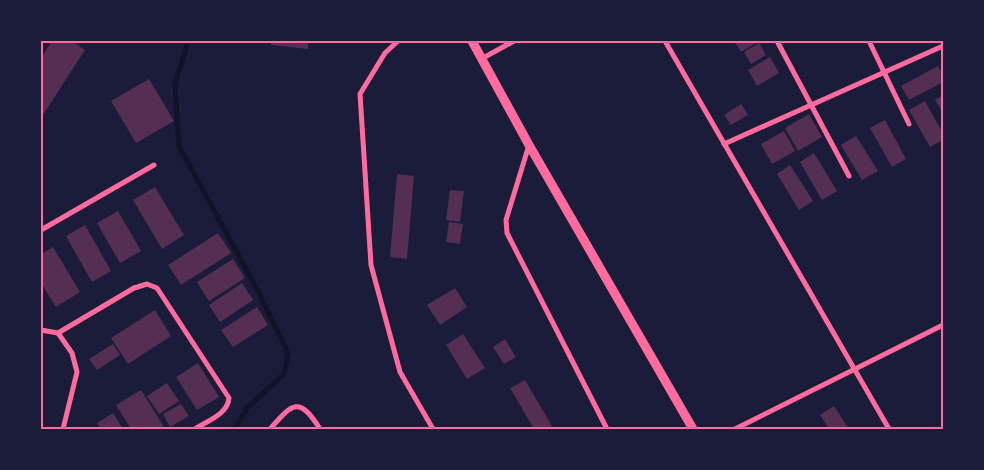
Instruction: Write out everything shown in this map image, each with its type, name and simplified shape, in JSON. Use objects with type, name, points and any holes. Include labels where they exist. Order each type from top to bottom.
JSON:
[{"type":"street","points":[[398,41],[386,53],[360,94],[371,265],[400,372],[433,429]]},
{"type":"street","points":[[472,41],[529,145],[693,429]]},
{"type":"street","points":[[483,58],[514,41]]},
{"type":"street","points":[[665,41],[889,429]]},
{"type":"street","points":[[777,41],[849,176]]},
{"type":"street","points":[[868,41],[909,124]]},
{"type":"street","points":[[724,144],[943,46]]},
{"type":"street","points":[[529,145],[506,220],[507,233],[607,429]]},
{"type":"street","points":[[41,230],[154,165]]},
{"type":"street","points":[[41,330],[58,333],[134,288],[147,284],[157,288],[228,398],[228,405],[225,410],[195,429]]},
{"type":"street","points":[[735,429],[943,325]]},
{"type":"street","points":[[58,333],[72,353],[76,372],[63,429]]},
{"type":"street","points":[[270,429],[287,409],[296,406],[310,413],[320,429]]},
{"type":"building","points":[[52,41],[72,41],[85,50],[41,118],[41,58]]},
{"type":"building","points":[[272,41],[308,41],[308,49],[271,45]]},
{"type":"building","points":[[734,41],[755,41],[756,43],[741,52]]},
{"type":"building","points":[[759,43],[766,55],[751,64],[744,52]]},
{"type":"building","points":[[770,57],[779,73],[757,86],[748,70]]},
{"type":"building","points":[[938,66],[943,75],[943,82],[909,100],[901,86]]},
{"type":"building","points":[[149,79],[174,121],[136,143],[111,101]]},
{"type":"building","points":[[943,95],[943,113],[935,100]]},
{"type":"building","points":[[925,101],[943,134],[943,140],[930,147],[909,110]]},
{"type":"building","points":[[741,104],[748,115],[731,125],[724,115]]},
{"type":"building","points":[[809,114],[822,137],[798,151],[785,128]]},
{"type":"building","points":[[885,120],[906,159],[892,167],[870,128]]},
{"type":"building","points":[[784,131],[795,151],[772,164],[761,144]]},
{"type":"building","points":[[856,136],[878,171],[862,180],[841,145]]},
{"type":"building","points":[[814,153],[837,191],[822,200],[800,162]]},
{"type":"building","points":[[790,165],[813,201],[799,210],[777,174]]},
{"type":"building","points":[[397,174],[414,176],[407,259],[390,257]]},
{"type":"building","points":[[155,187],[184,235],[162,249],[133,200]]},
{"type":"building","points":[[450,190],[464,191],[460,222],[446,220]]},
{"type":"building","points":[[118,211],[141,251],[120,263],[97,223]]},
{"type":"building","points":[[449,222],[463,224],[460,244],[446,242]]},
{"type":"building","points":[[85,225],[111,271],[92,282],[66,236]]},
{"type":"building","points":[[218,233],[231,253],[181,285],[168,265]]},
{"type":"building","points":[[53,247],[80,292],[56,307],[41,283],[41,254]]},
{"type":"building","points":[[233,259],[245,278],[209,301],[197,282]]},
{"type":"building","points":[[242,283],[253,300],[220,322],[209,305]]},
{"type":"building","points":[[455,288],[467,307],[440,325],[427,305]]},
{"type":"building","points":[[257,307],[268,325],[233,347],[221,330]]},
{"type":"building","points":[[155,310],[171,336],[128,364],[111,338]]},
{"type":"building","points":[[463,334],[485,368],[467,379],[446,345]]},
{"type":"building","points":[[505,339],[516,357],[504,364],[493,347]]},
{"type":"building","points":[[113,344],[120,355],[97,370],[89,359]]},
{"type":"building","points":[[198,363],[219,397],[197,410],[176,377]]},
{"type":"building","points":[[525,380],[552,426],[547,429],[534,429],[510,388]]},
{"type":"building","points":[[167,383],[179,401],[159,414],[147,396]]},
{"type":"building","points":[[141,390],[164,427],[161,429],[131,429],[116,405]]},
{"type":"building","points":[[181,404],[189,416],[170,427],[163,414]]},
{"type":"building","points":[[834,406],[849,429],[829,429],[820,415]]},
{"type":"building","points":[[113,413],[123,429],[101,429],[97,423]]},
{"type":"waterway","points":[[188,41],[175,84],[179,146],[258,291],[288,353],[284,374],[247,408],[235,429]]}]
